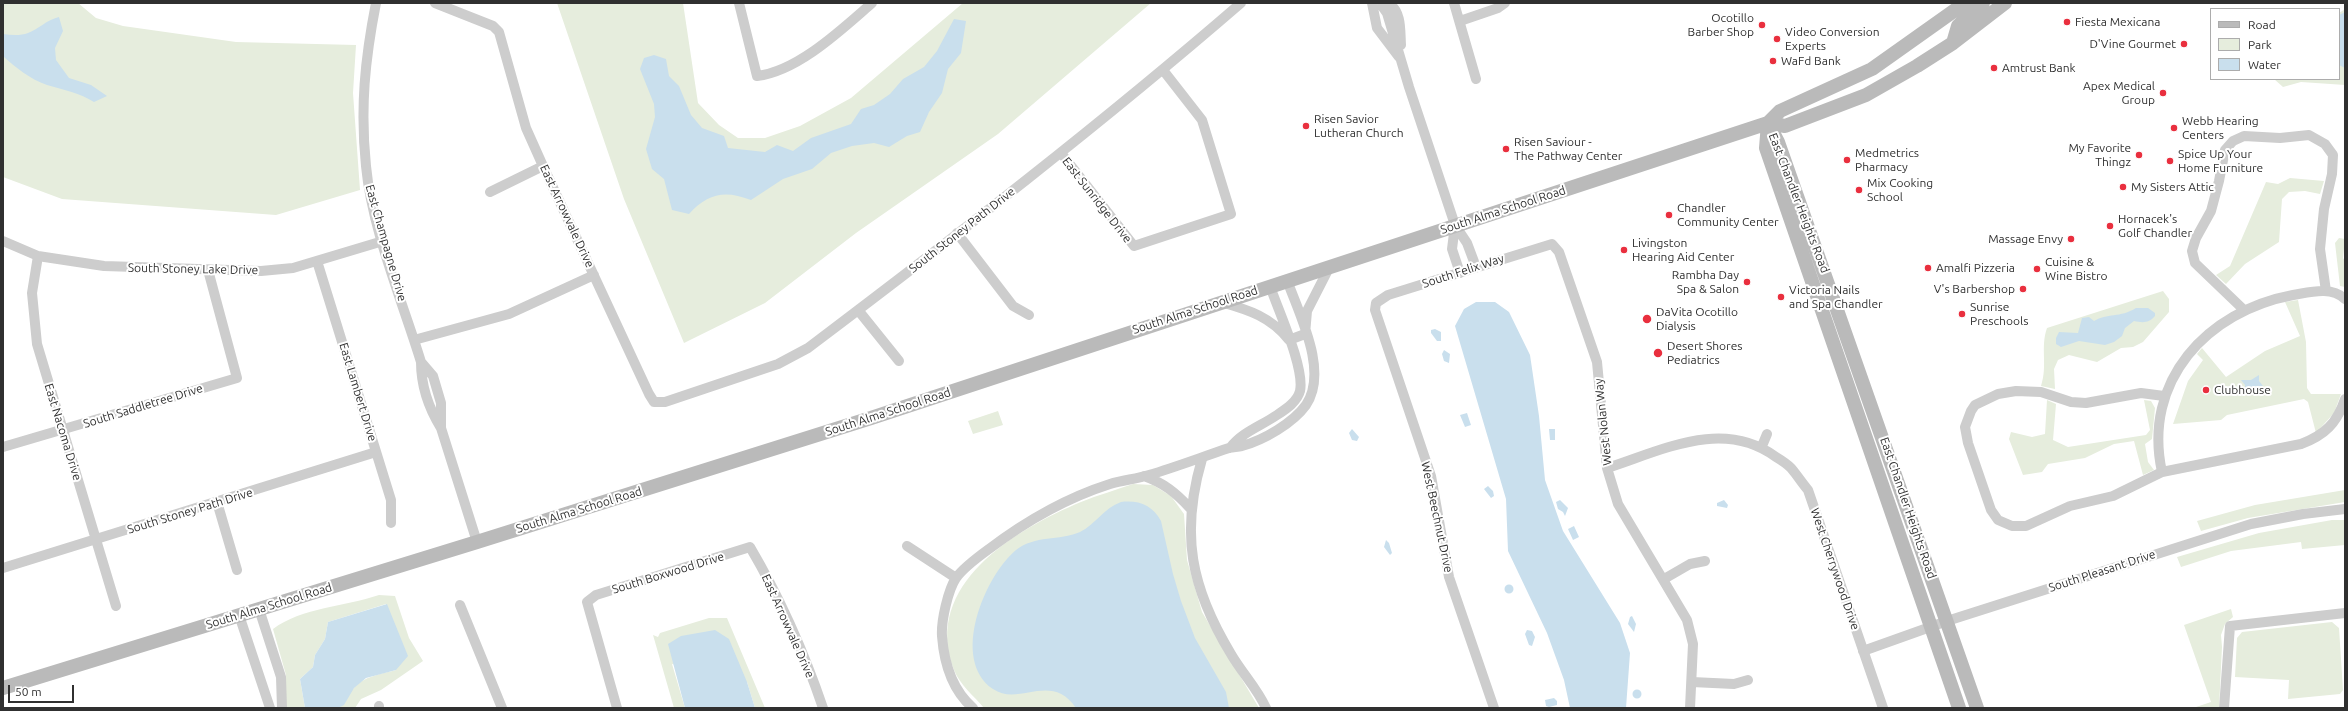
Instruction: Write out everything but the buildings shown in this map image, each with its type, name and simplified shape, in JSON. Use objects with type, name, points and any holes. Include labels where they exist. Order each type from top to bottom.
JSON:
[{"type":"main road","name":"South Alma School Road","points":[[3,688],[477,542],[871,418],[1768,123],[1780,111],[1872,69],[1965,3]]},
{"type":"main road","points":[[1953,43],[1958,26],[1983,3]]},
{"type":"main road","name":"South Alma School Road","points":[[1768,123],[1785,126],[1866,95],[1917,66],[1953,43],[2002,5]]},
{"type":"main road","name":"East Chandler Heights Road","points":[[1768,123],[1778,142],[1822,263],[1977,708]]},
{"type":"main road","name":"East Chandler Heights Road","points":[[1768,123],[1766,148],[1959,708]]},
{"type":"street","name":"East Champagne Drive","points":[[376,3],[367,48],[362,91],[366,166],[383,241],[421,362],[421,379],[426,397],[430,410],[442,428]]},
{"type":"street","name":"East Arrowvale Drive","points":[[435,3],[493,26],[498,32],[526,128],[654,402]]},
{"type":"street","points":[[739,3],[757,76],[768,74],[814,51],[872,3]]},
{"type":"street","name":"South Stoney Path Drive","points":[[654,402],[665,402],[778,364],[808,348],[1061,153],[1163,70],[1241,3]]},
{"type":"street","points":[[1454,3],[1476,79]]},
{"type":"street","points":[[1460,21],[1498,8],[1505,3]]},
{"type":"street","points":[[1381,5],[1387,13],[1400,58],[1455,225],[1468,244],[1476,267]]},
{"type":"street","name":"East Sunridge Drive","points":[[1061,153],[1134,246],[1231,214],[1202,120],[1163,70]]},
{"type":"street","points":[[2244,310],[2195,264],[2192,251],[2196,238],[2211,211],[2225,150],[2233,141],[2244,136],[2280,138],[2309,135],[2325,144],[2333,155],[2332,174],[2324,209],[2320,249],[2326,291]]},
{"type":"street","points":[[490,192],[543,166]]},
{"type":"street","points":[[1455,225],[1452,249],[1460,273]]},
{"type":"street","points":[[957,233],[1013,306],[1029,315]]},
{"type":"street","name":"South Stoney Lake Drive","points":[[3,241],[38,256],[104,266],[261,271],[292,268],[383,241]]},
{"type":"street","name":"South Felix Way","points":[[1376,304],[1388,296],[1552,244]]},
{"type":"street","name":"West Nolan Way","points":[[1552,244],[1559,252],[1596,362],[1607,468],[1626,520],[1664,579],[1687,620],[1693,644],[1690,708]]},
{"type":"street","name":"East Nacoma Drive","points":[[38,256],[32,293],[33,317],[37,344],[116,606]]},
{"type":"street","name":"East Lambert Drive","points":[[317,261],[392,500],[391,523]]},
{"type":"street","points":[[1305,334],[1307,311],[1330,266]]},
{"type":"street","name":"South Saddletree Drive","points":[[3,447],[237,378],[208,270]]},
{"type":"street","points":[[414,340],[509,314],[594,274]]},
{"type":"street","points":[[973,708],[956,686],[943,653],[943,616],[956,578],[975,560],[1017,528],[1043,513],[1090,491],[1202,459],[1230,448],[1242,446],[1271,433],[1294,418],[1306,404],[1314,384],[1316,365],[1287,280]]},
{"type":"street","points":[[1230,448],[1238,438],[1261,426],[1290,406],[1300,392],[1300,378],[1289,340],[1270,286]]},
{"type":"street","points":[[2162,472],[2159,456],[2158,432],[2164,396],[2189,353],[2202,339],[2234,315],[2276,298],[2326,291],[2338,292],[2345,298]]},
{"type":"street","points":[[1222,302],[1250,310],[1269,320],[1289,340]]},
{"type":"street","name":"West Beechnut Drive","points":[[1376,304],[1375,310],[1431,476],[1449,577],[1494,708]]},
{"type":"street","points":[[858,310],[899,361]]},
{"type":"street","points":[[1289,340],[1305,334]]},
{"type":"street","name":"East Champagne Drive","points":[[421,362],[433,376],[441,403],[442,428],[477,542]]},
{"type":"street","points":[[1300,378],[1315,377]]},
{"type":"street","points":[[2164,396],[2141,393],[2086,403],[2071,402],[2041,392],[2016,391],[1998,394],[1975,405],[1965,427],[1968,443],[1991,510],[1998,520],[2012,526],[2026,526],[2070,506],[2113,496],[2162,472],[2301,444],[2316,438],[2332,426],[2345,399]]},
{"type":"street","points":[[426,397],[438,393]]},
{"type":"street","points":[[1607,468],[1698,439],[1736,439],[1762,446],[1767,434]]},
{"type":"street","name":"West Cherrywood Drive","points":[[1762,446],[1790,467],[1808,490],[1882,708]]},
{"type":"street","name":"South Stoney Path Drive","points":[[3,568],[376,452]]},
{"type":"street","points":[[1202,459],[1190,508],[1190,535],[1196,578],[1211,619],[1232,656],[1260,695],[1266,708]]},
{"type":"street","points":[[1144,476],[1159,481],[1172,489],[1190,508]]},
{"type":"street","points":[[217,502],[237,570]]},
{"type":"street","name":"South Pleasant Drive","points":[[1863,651],[1931,628],[1947,621],[2250,524],[2302,514],[2345,509]]},
{"type":"street","points":[[907,546],[956,578]]},
{"type":"street","name":"East Arrowvale Drive","points":[[750,547],[768,577],[794,632],[823,708]]},
{"type":"street","name":"South Boxwood Drive","points":[[618,708],[587,602],[596,595],[750,547]]},
{"type":"street","points":[[1664,579],[1690,564],[1705,561]]},
{"type":"street","points":[[460,604],[502,708]]},
{"type":"street","points":[[259,609],[281,677],[282,708]]},
{"type":"street","points":[[2224,708],[2230,626],[2345,613]]},
{"type":"street","points":[[239,616],[270,708]]},
{"type":"street","points":[[1692,682],[1734,684],[1748,680]]},
{"type":"street","points":[[1257,708],[1260,695]]},
{"type":"green space","points":[[3,3],[78,3],[96,18],[123,26],[236,42],[356,45],[353,93],[360,190],[276,215],[62,199],[3,177]]},
{"type":"green space","points":[[557,3],[683,3],[698,103],[719,125],[738,138],[765,138],[800,126],[851,98],[963,3],[1151,3],[998,134],[856,233],[765,303],[684,343],[624,199]]},
{"type":"green space","points":[[2345,9],[2345,85],[2301,82],[2283,87],[2275,80],[2340,80],[2340,12]]},
{"type":"green space","points":[[2290,178],[2324,181],[2320,194],[2305,191],[2289,192],[2282,199],[2279,242],[2245,264],[2226,284],[2216,275],[2230,266],[2266,182],[2278,184]]},
{"type":"green space","points":[[2339,238],[2345,239],[2343,258],[2345,261],[2345,287],[2340,286],[2335,243]]},
{"type":"green space","points":[[2163,291],[2169,299],[2169,312],[2143,342],[2133,347],[2121,348],[2097,362],[2069,355],[2058,360],[2054,369],[2055,389],[2041,386],[2044,371],[2044,343],[2047,328]]},
{"type":"green space","points":[[2298,300],[2306,342],[2307,388],[2311,394],[2341,394],[2334,413],[2316,433],[2308,402],[2304,399],[2227,415],[2221,420],[2173,424],[2188,381],[2203,360],[2197,354],[2202,348],[2226,377],[2265,351],[2300,336],[2285,302]]},
{"type":"green space","points":[[2047,400],[2056,404],[2053,440],[2068,447],[2146,435],[2150,430],[2144,400],[2151,401],[2155,408],[2152,439],[2145,444],[2148,462],[2154,470],[2143,475],[2134,441],[2114,444],[2085,458],[2048,464],[2042,472],[2023,475],[2009,439],[2011,432],[2032,437],[2045,434]]},
{"type":"green space","points":[[998,411],[1003,425],[973,434],[968,421]]},
{"type":"green space","points":[[1133,484],[1153,485],[1171,496],[1184,514],[1187,560],[1202,612],[1259,708],[984,708],[963,685],[954,670],[947,639],[951,612],[963,587],[981,564],[1004,545],[1029,528],[1056,513],[1081,502]]},
{"type":"green space","points":[[2345,490],[2345,502],[2248,518],[2201,531],[2197,521],[2255,505]]},
{"type":"green space","points":[[2332,520],[2345,520],[2345,545],[2302,549],[2301,542],[2231,551],[2181,567],[2177,557],[2259,533]]},
{"type":"green space","points":[[379,595],[395,596],[409,638],[423,661],[381,690],[361,699],[355,708],[338,708],[345,702],[353,689],[362,681],[373,676],[396,670],[386,604],[328,622],[325,639],[315,655],[313,667],[300,679],[305,708],[286,708],[286,675],[273,629],[297,616]]},
{"type":"green space","points":[[2231,609],[2233,617],[2225,624],[2221,635],[2222,647],[2219,708],[2193,708],[2211,702],[2184,625]]},
{"type":"green space","points":[[709,618],[727,618],[765,708],[755,708],[747,682],[672,664],[685,708],[674,708],[653,635],[658,637],[660,633]]},
{"type":"green space","points":[[2332,622],[2339,628],[2343,690],[2340,694],[2288,699],[2289,680],[2235,677],[2237,638],[2242,632]]},
{"type":"water","points":[[2345,12],[2345,68],[2340,66],[2340,14]]},
{"type":"water","points":[[59,17],[63,31],[55,48],[56,60],[69,78],[91,85],[107,96],[94,102],[77,94],[47,85],[24,73],[3,56],[3,34],[25,34],[50,20]]},
{"type":"water","points":[[954,19],[966,21],[961,53],[948,69],[942,93],[929,112],[920,132],[907,136],[889,147],[874,143],[852,146],[831,153],[812,169],[783,179],[751,200],[733,195],[717,195],[703,202],[689,214],[672,210],[664,179],[652,169],[646,149],[655,117],[654,104],[640,69],[644,58],[654,55],[666,59],[669,76],[679,86],[691,115],[702,128],[724,136],[728,148],[765,152],[777,145],[793,151],[811,138],[851,124],[861,109],[874,105],[890,94],[903,79],[924,67],[937,51]]},
{"type":"water","points":[[1476,302],[1495,302],[1509,312],[1530,355],[1539,416],[1545,480],[1563,531],[1620,623],[1630,653],[1626,708],[1570,708],[1564,680],[1547,633],[1508,551],[1506,499],[1455,326],[1464,309]]},
{"type":"water","points":[[2136,308],[2148,308],[2155,313],[2155,316],[2146,322],[2134,321],[2125,328],[2122,336],[2114,342],[2105,345],[2079,341],[2061,347],[2056,344],[2056,338],[2059,332],[2078,333],[2082,318],[2089,317],[2094,321],[2104,317],[2125,313]]},
{"type":"water","points":[[1435,329],[1441,332],[1441,341],[1437,341],[1431,333],[1431,330]]},
{"type":"water","points":[[1444,350],[1450,354],[1449,363],[1444,361],[1442,354]]},
{"type":"water","points":[[2259,375],[2259,381],[2263,386],[2252,387],[2245,392],[2245,385],[2241,380],[2251,380]]},
{"type":"water","points":[[1467,413],[1471,425],[1465,427],[1460,415]]},
{"type":"water","points":[[1352,429],[1359,437],[1357,441],[1352,440],[1349,433]]},
{"type":"water","points":[[1549,429],[1555,429],[1555,440],[1550,440]]},
{"type":"water","points":[[1488,486],[1493,491],[1494,496],[1491,498],[1484,489]]},
{"type":"water","points":[[1560,500],[1568,508],[1565,516],[1563,512],[1558,509],[1556,502]]},
{"type":"water","points":[[1724,500],[1728,505],[1727,508],[1717,506],[1717,503]]},
{"type":"water","points":[[1121,502],[1134,502],[1149,507],[1161,521],[1173,574],[1181,601],[1195,638],[1226,692],[1229,708],[1076,708],[1066,697],[1056,692],[1046,690],[1013,694],[1003,693],[993,689],[980,676],[974,659],[973,639],[976,619],[983,598],[993,579],[1004,563],[1023,545],[1039,540],[1072,535],[1086,529],[1110,508]]},
{"type":"water","points":[[1574,526],[1579,537],[1573,540],[1568,529]]},
{"type":"water","points":[[1386,540],[1389,543],[1392,553],[1390,555],[1384,547]]},
{"type":"water","points":[[1509,584],[1514,589],[1509,594],[1504,589]]},
{"type":"water","points":[[387,604],[408,656],[396,670],[366,678],[354,688],[344,705],[338,708],[305,708],[300,679],[313,667],[315,655],[325,639],[328,622]]},
{"type":"water","points":[[1632,616],[1636,624],[1634,632],[1628,624],[1630,617]]},
{"type":"water","points":[[715,630],[729,639],[747,682],[755,708],[685,708],[668,644],[681,636]]},
{"type":"water","points":[[1527,630],[1532,631],[1535,637],[1532,646],[1529,645],[1525,634]]},
{"type":"water","points":[[1635,690],[1639,690],[1641,694],[1639,698],[1635,698],[1633,696],[1633,692]]},
{"type":"water","points":[[1554,698],[1557,701],[1557,705],[1549,707],[1546,706],[1545,700]]},
{"type":"place","name":"Fiesta Mexicana","points":[[2067,22]]},
{"type":"place","name":"Ocotillo Barber Shop","points":[[1762,25]]},
{"type":"place","name":"Video Conversion Experts","points":[[1777,39]]},
{"type":"place","name":"D'Vine Gourmet","points":[[2184,44]]},
{"type":"place","name":"WaFd Bank","points":[[1773,61]]},
{"type":"place","name":"Amtrust Bank","points":[[1994,68]]},
{"type":"place","name":"Apex Medical Group","points":[[2163,93]]},
{"type":"place","name":"Risen Savior Lutheran Church","points":[[1306,126]]},
{"type":"place","name":"Webb Hearing Centers","points":[[2174,128]]},
{"type":"place","name":"Risen Saviour - The Pathway Center","points":[[1506,149]]},
{"type":"place","name":"My Favorite Thingz","points":[[2139,155]]},
{"type":"place","name":"Medmetrics Pharmacy","points":[[1847,160]]},
{"type":"place","name":"Spice Up Your Home Furniture","points":[[2170,161]]},
{"type":"place","name":"My Sisters Attic","points":[[2123,187]]},
{"type":"place","name":"Mix Cooking School","points":[[1859,190]]},
{"type":"place","name":"Chandler Community Center","points":[[1669,215]]},
{"type":"place","name":"Hornacek's Golf Chandler","points":[[2110,226]]},
{"type":"place","name":"Massage Envy","points":[[2071,239]]},
{"type":"place","name":"Livingston Hearing Aid Center","points":[[1624,250]]},
{"type":"place","name":"Amalfi Pizzeria","points":[[1928,268]]},
{"type":"place","name":"Cuisine & Wine Bistro","points":[[2037,269]]},
{"type":"place","name":"Rambha Day Spa & Salon","points":[[1747,282]]},
{"type":"place","name":"V's Barbershop","points":[[2023,289]]},
{"type":"place","name":"Victoria Nails and Spa Chandler","points":[[1781,297]]},
{"type":"place","name":"Sunrise Preschools","points":[[1962,314]]},
{"type":"place","name":"DaVita Ocotillo Dialysis","points":[[1647,319]]},
{"type":"place","name":"Desert Shores Pediatrics","points":[[1658,353]]},
{"type":"place","name":"Clubhouse","points":[[2206,390]]}]
